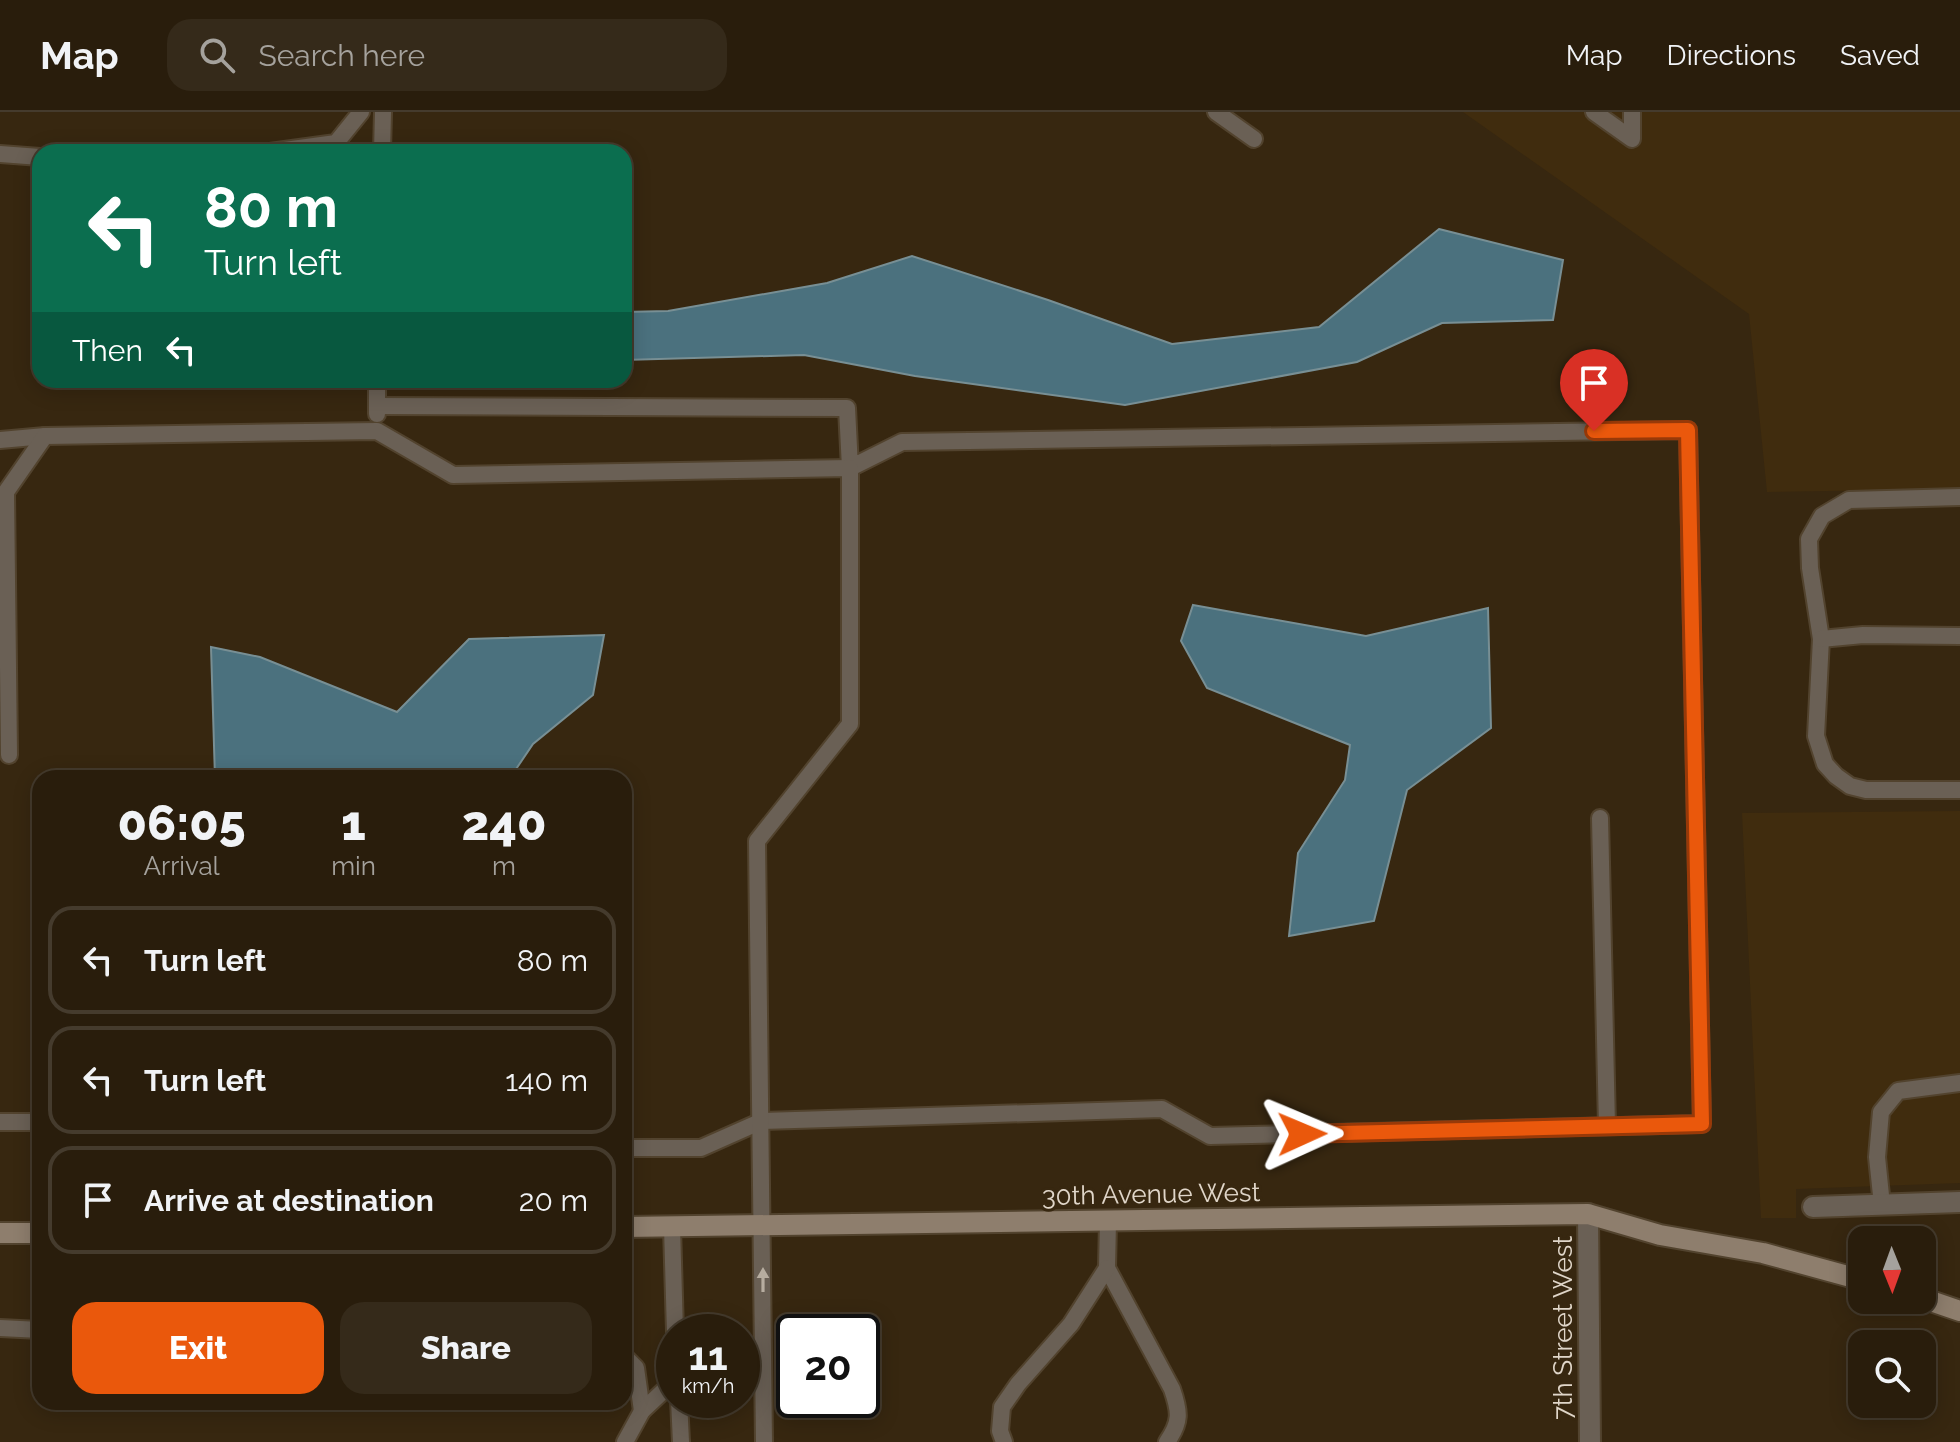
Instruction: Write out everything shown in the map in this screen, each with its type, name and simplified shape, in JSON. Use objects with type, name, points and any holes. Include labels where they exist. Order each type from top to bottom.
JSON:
[{"type":"street","points":[[1813,1207],[1960,1202]]},
{"type":"street","name":"30th Avenue West","points":[[632,1227],[1588,1214],[1660,1235],[1763,1253],[1848,1276]]},
{"type":"street","name":"7th Street West","points":[[1588,1214],[1590,1442]]},
{"type":"street","points":[[0,1233],[32,1233]]},
{"type":"street","points":[[1936,1303],[1960,1311]]},
{"type":"lane","points":[[329,144],[336,143],[361,112]]},
{"type":"lane","points":[[382,144],[383,112]]},
{"type":"lane","points":[[1216,112],[1254,139]]},
{"type":"lane","points":[[1594,112],[1632,139],[1632,112]]},
{"type":"lane","points":[[0,154],[32,156]]},
{"type":"lane","points":[[377,388],[377,431]]},
{"type":"lane","points":[[377,406],[847,408],[850,468],[850,724],[757,841],[764,1442]]},
{"type":"lane","points":[[0,440],[45,436],[377,431],[453,475],[850,468],[902,442],[1688,430],[1702,1124],[1210,1136],[1162,1109],[762,1121],[701,1148],[632,1148]]},
{"type":"lane","points":[[9,755],[6,492],[45,436]]},
{"type":"lane","points":[[1960,497],[1849,500],[1822,516],[1809,539],[1810,568],[1821,639],[1816,736],[1825,764],[1850,786],[1866,790],[1960,790]]},
{"type":"lane","points":[[1821,639],[1863,635],[1960,636]]},
{"type":"lane","points":[[1600,818],[1607,1126]]},
{"type":"lane","points":[[1882,1205],[1877,1157],[1881,1112],[1898,1091],[1960,1083]]},
{"type":"lane","points":[[0,1122],[32,1122]]},
{"type":"lane","points":[[1108,1221],[1107,1268],[1172,1389],[1177,1404],[1178,1425],[1167,1442]]},
{"type":"lane","points":[[672,1227],[674,1314]]},
{"type":"lane","points":[[1004,1442],[1000,1431],[1002,1407],[1071,1324],[1107,1268]]},
{"type":"lane","points":[[0,1328],[32,1330]]},
{"type":"lane","points":[[632,1364],[636,1368],[642,1411]]},
{"type":"lane","points":[[625,1442],[642,1411],[656,1398]]},
{"type":"lane","points":[[680,1418],[681,1442]]},
{"type":"shaded area","points":[[1463,112],[1960,112],[1960,489],[1767,492],[1749,314]]},
{"type":"shaded area","points":[[1960,811],[1960,1183],[1796,1189],[1796,1218],[1761,1218],[1742,813]]},
{"type":"water","points":[[1439,229],[1563,260],[1553,320],[1442,323],[1357,362],[1125,405],[915,376],[804,355],[632,360],[632,312],[668,311],[827,283],[912,256],[1172,344],[1319,327]]},
{"type":"water","points":[[1193,605],[1366,636],[1488,608],[1491,728],[1407,790],[1374,921],[1289,936],[1298,853],[1345,780],[1350,745],[1207,688],[1181,641]]},
{"type":"water","points":[[604,635],[593,695],[533,744],[515,770],[215,770],[211,647],[260,657],[397,712],[469,639]]},
{"type":"route","points":[[1302,1134],[1702,1124],[1688,430],[1594,431]]}]
